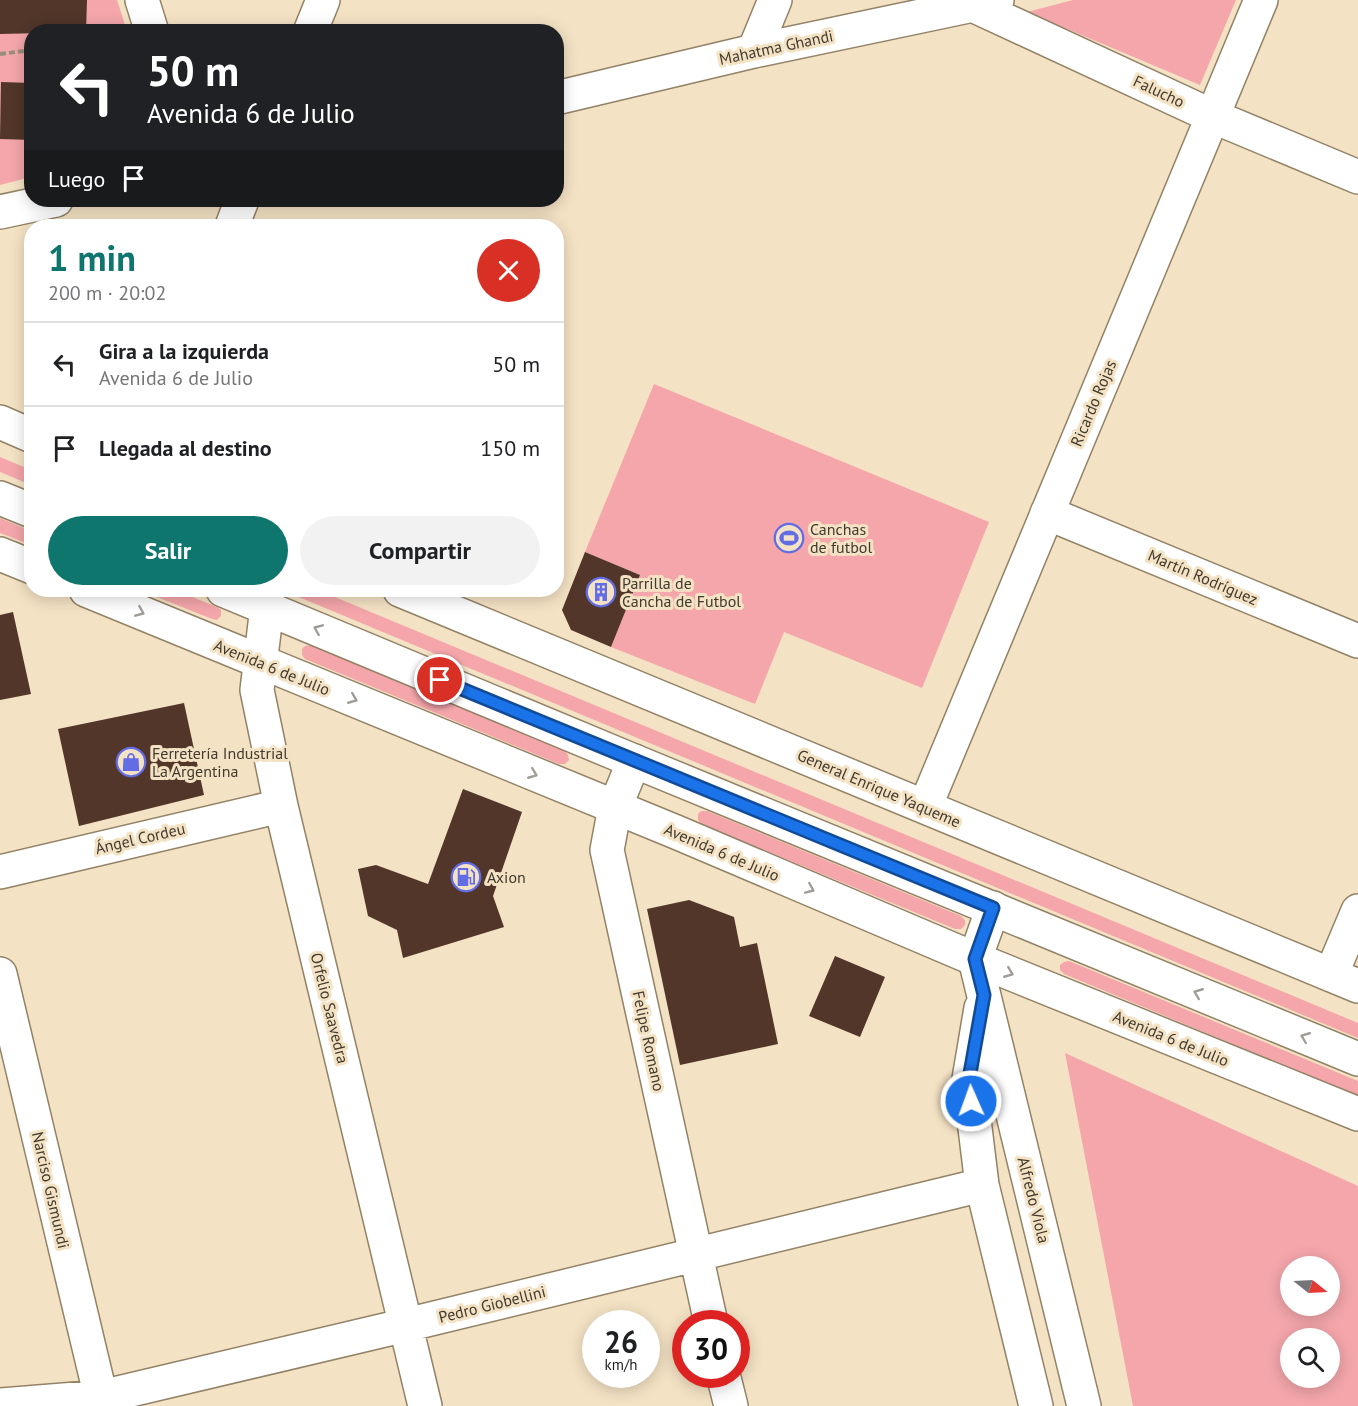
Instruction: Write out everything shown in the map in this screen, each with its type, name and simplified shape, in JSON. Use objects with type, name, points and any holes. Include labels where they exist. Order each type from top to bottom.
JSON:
[{"type":"street","points":[[142,0],[150,24]]},
{"type":"street","points":[[313,24],[323,0]]},
{"type":"street","points":[[754,51],[775,0]]},
{"type":"street","name":"Ricardo Rojas","points":[[922,806],[1047,513],[1209,114],[1251,0]]},
{"type":"street","name":"Ricardo Rojas","points":[[922,806],[1209,114],[1261,0]]},
{"type":"street","name":"Mahatma Ghandi","points":[[564,96],[754,51],[978,2]]},
{"type":"street","name":"Falucho","points":[[978,2],[1209,114],[1358,177]]},
{"type":"street","points":[[0,212],[24,207]]},
{"type":"street","points":[[0,423],[24,433]]},
{"type":"street","points":[[0,498],[24,508]]},
{"type":"street","name":"Martín Rodríguez","points":[[1047,513],[1358,642]]},
{"type":"street","points":[[0,554],[24,564]]},
{"type":"street","name":"Avenida 6 de Julio","points":[[103,597],[615,807],[975,959],[1358,1114]]},
{"type":"street","points":[[241,597],[1358,1059]]},
{"type":"street","name":"General Enrique Yaqueme","points":[[417,597],[1345,981]]},
{"type":"street","name":"Orfelio Saavedra","points":[[267,607],[257,690],[281,806],[425,1406]]},
{"type":"street","name":"Felipe Romano","points":[[634,761],[615,807],[608,850],[708,1310]]},
{"type":"street","name":"Ángel Cordeu","points":[[0,872],[281,806]]},
{"type":"street","points":[[975,959],[993,908]]},
{"type":"street","points":[[1345,981],[1358,910]]},
{"type":"street","name":"Alfredo Viola","points":[[975,959],[1084,1406]]},
{"type":"street","name":"Narciso Gismundi","points":[[0,974],[102,1401]]},
{"type":"street","name":"Alfredo Viola","points":[[984,995],[969,1079],[982,1185],[1036,1406]]},
{"type":"street","name":"Pedro Giobellini","points":[[0,1405],[102,1401],[982,1185]]},
{"type":"street","points":[[726,1388],[731,1406]]},
{"type":"path","points":[[0,54],[24,51]]},
{"type":"shaded area","points":[[0,0],[117,0],[125,24],[24,24],[24,179],[0,185]]},
{"type":"shaded area","points":[[1073,0],[1236,0],[1200,85],[1027,12]]},
{"type":"shaded area","points":[[654,384],[989,522],[922,688],[784,632],[755,704],[611,647],[640,575],[585,552]]},
{"type":"shaded area","points":[[0,457],[24,467],[24,482],[0,472]]},
{"type":"shaded area","points":[[0,518],[24,528],[24,542],[0,533]]},
{"type":"shaded area","points":[[157,597],[192,597],[221,610],[221,616],[217,620]]},
{"type":"shaded area","points":[[299,597],[335,597],[1358,1023],[1358,1038]]},
{"type":"shaded area","points":[[311,645],[565,751],[569,760],[565,764],[559,764],[305,659],[302,649]]},
{"type":"shaded area","points":[[701,811],[707,811],[961,916],[965,920],[965,925],[961,929],[955,929],[701,824],[698,814]]},
{"type":"shaded area","points":[[1069,961],[1358,1081],[1358,1096],[1064,974],[1060,970],[1060,965]]},
{"type":"shaded area","points":[[1065,1053],[1358,1186],[1358,1406],[1133,1406]]},
{"type":"building","points":[[0,0],[87,0],[86,24],[24,24],[24,33],[0,34]]},
{"type":"building","points":[[1,82],[24,83],[24,140],[0,139]]},
{"type":"building","name":"Parrilla de Cancha de Futbol","points":[[585,552],[640,575],[611,647],[571,630],[562,610]]},
{"type":"building","points":[[13,612],[31,694],[0,700],[0,615]]},
{"type":"building","name":"Ferretería Industrial La Argentina","points":[[184,703],[204,795],[79,826],[58,729]]},
{"type":"building","name":"Axion","points":[[463,789],[522,812],[493,896],[504,927],[403,958],[397,930],[368,916],[358,869],[376,865],[428,884]]},
{"type":"building","points":[[689,900],[734,917],[740,947],[757,943],[778,1044],[680,1065],[647,909]]},
{"type":"building","points":[[835,956],[885,977],[860,1037],[809,1016]]},
{"type":"place","name":"Canchas de futbol","points":[[789,538]]},
{"type":"place","name":"Parrilla de Cancha de Futbol","points":[[601,592]]},
{"type":"place","name":"Ferretería Industrial La Argentina","points":[[131,762]]},
{"type":"place","name":"Axion","points":[[466,877]]},
{"type":"route","points":[[440,680],[993,908],[975,959],[984,995],[969,1079],[971,1101]]}]
